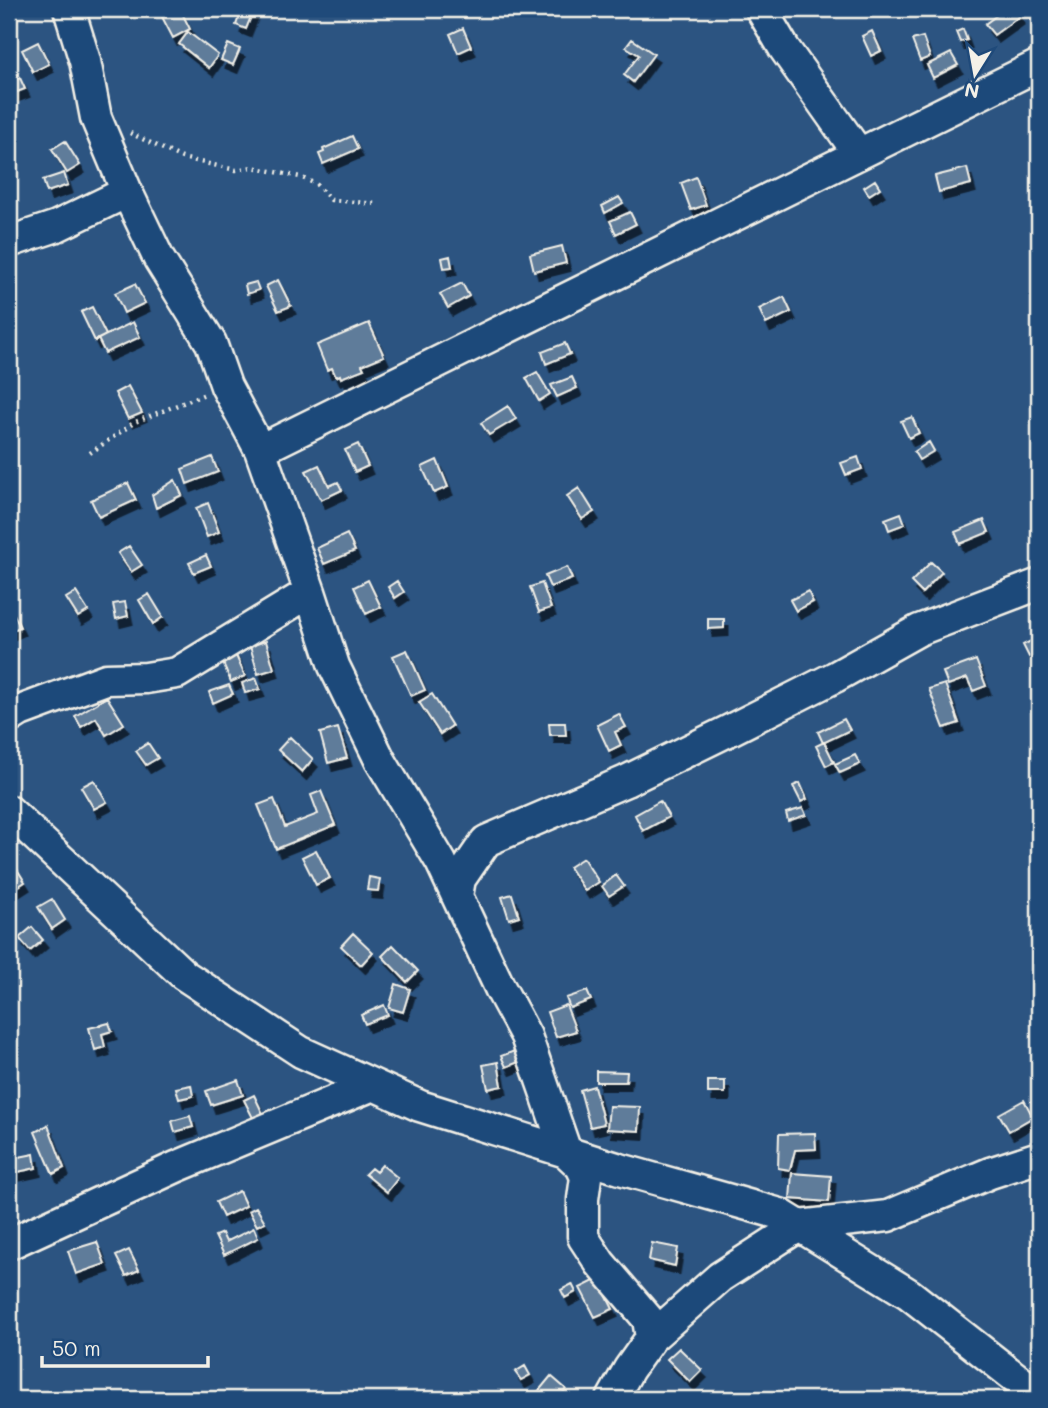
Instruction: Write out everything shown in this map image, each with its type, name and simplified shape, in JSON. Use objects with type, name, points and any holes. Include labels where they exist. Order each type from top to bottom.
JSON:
[{"type":"street","points":[[69,9],[85,61],[96,118],[159,259],[211,343],[226,386],[260,450],[340,677],[380,760],[441,862],[500,988],[526,1036],[566,1152],[581,1166],[586,1177],[583,1237],[600,1263],[648,1319],[651,1338]]},
{"type":"street","points":[[761,9],[784,48],[859,154]]},
{"type":"street","points":[[260,450],[1039,65]]},
{"type":"street","points":[[9,242],[57,226],[127,192]]},
{"type":"street","points":[[457,896],[460,879],[486,841],[626,780],[726,732],[835,677],[919,630],[1039,584]]},
{"type":"street","points":[[9,718],[20,711],[106,680],[177,673],[310,592]]},
{"type":"street","points":[[9,811],[184,975],[301,1052],[420,1106],[566,1152],[780,1214],[909,1294],[1039,1396]]},
{"type":"street","points":[[9,1244],[176,1167],[373,1085]]},
{"type":"street","points":[[612,1399],[651,1338],[720,1278],[799,1226],[888,1216],[1039,1157]]},
{"type":"path","points":[[96,118],[182,158],[236,170],[252,167],[276,170],[316,184],[331,200],[377,204]]},
{"type":"path","points":[[90,453],[135,422],[226,386]]},
{"type":"building","points":[[180,9],[190,29],[173,38],[159,11]]},
{"type":"building","points":[[242,9],[254,9],[246,29],[236,25]]},
{"type":"building","points":[[1005,9],[1015,9],[1020,16],[994,35],[985,24]]},
{"type":"building","points":[[463,28],[471,47],[458,53],[450,34]]},
{"type":"building","points":[[963,29],[967,40],[960,42],[956,32]]},
{"type":"building","points":[[872,31],[881,51],[871,56],[862,36]]},
{"type":"building","points":[[188,32],[218,55],[209,68],[179,44]]},
{"type":"building","points":[[923,37],[930,57],[920,61],[912,40]]},
{"type":"building","points":[[632,39],[654,54],[633,82],[624,75],[639,55],[626,47]]},
{"type":"building","points":[[38,42],[49,64],[33,72],[22,50]]},
{"type":"building","points":[[228,44],[240,49],[233,65],[221,60]]},
{"type":"building","points":[[951,53],[958,65],[933,78],[927,65]]},
{"type":"building","points":[[20,78],[25,89],[9,95],[9,82]]},
{"type":"building","points":[[352,136],[358,149],[323,164],[319,154],[324,152],[323,149]]},
{"type":"building","points":[[65,141],[80,165],[67,173],[52,149]]},
{"type":"building","points":[[967,168],[971,184],[939,192],[935,176]]},
{"type":"building","points":[[64,173],[68,185],[47,192],[43,180]]},
{"type":"building","points":[[696,177],[706,205],[691,210],[681,183]]},
{"type":"building","points":[[875,180],[880,188],[869,195],[864,187]]},
{"type":"building","points":[[619,197],[623,203],[605,213],[602,206]]},
{"type":"building","points":[[630,212],[636,224],[616,234],[610,221]]},
{"type":"building","points":[[562,246],[566,263],[534,271],[530,254]]},
{"type":"building","points":[[450,256],[452,267],[444,268],[442,258]]},
{"type":"building","points":[[278,280],[291,306],[278,311],[266,286]]},
{"type":"building","points":[[256,282],[259,290],[247,294],[245,285]]},
{"type":"building","points":[[462,283],[469,296],[448,308],[440,294]]},
{"type":"building","points":[[135,284],[145,303],[124,313],[115,293]]},
{"type":"building","points":[[784,297],[791,312],[766,324],[759,309]]},
{"type":"building","points":[[92,307],[106,335],[95,341],[81,312]]},
{"type":"building","points":[[133,322],[140,337],[105,353],[98,339]]},
{"type":"building","points":[[369,323],[384,356],[362,365],[364,369],[341,378],[340,375],[336,377],[332,368],[327,370],[317,345]]},
{"type":"building","points":[[565,343],[570,354],[546,364],[542,352]]},
{"type":"building","points":[[537,372],[550,394],[539,401],[526,378]]},
{"type":"building","points":[[572,377],[577,388],[557,397],[551,385]]},
{"type":"building","points":[[128,386],[142,413],[128,419],[115,393]]},
{"type":"building","points":[[508,406],[516,419],[489,435],[481,423]]},
{"type":"building","points":[[912,417],[919,433],[909,438],[901,421]]},
{"type":"building","points":[[929,442],[934,451],[919,460],[914,452]]},
{"type":"building","points":[[358,444],[368,466],[355,472],[345,450]]},
{"type":"building","points":[[212,457],[218,472],[187,484],[182,469]]},
{"type":"building","points":[[858,457],[862,469],[846,475],[841,463]]},
{"type":"building","points":[[437,460],[448,487],[434,493],[422,467]]},
{"type":"building","points":[[319,465],[329,486],[338,482],[342,490],[321,500],[306,471]]},
{"type":"building","points":[[175,480],[182,495],[156,508],[152,495]]},
{"type":"building","points":[[128,483],[136,500],[99,517],[91,500]]},
{"type":"building","points":[[579,488],[594,512],[582,519],[567,496]]},
{"type":"building","points":[[208,503],[219,532],[207,537],[196,508]]},
{"type":"building","points":[[901,513],[905,524],[889,530],[885,519]]},
{"type":"building","points":[[984,520],[989,532],[960,544],[955,532]]},
{"type":"building","points":[[347,534],[355,551],[324,564],[317,548]]},
{"type":"building","points":[[129,546],[142,565],[131,572],[118,553]]},
{"type":"building","points":[[206,555],[211,566],[194,573],[189,563]]},
{"type":"building","points":[[931,562],[942,572],[922,593],[911,582]]},
{"type":"building","points":[[567,567],[572,579],[550,587],[545,576]]},
{"type":"building","points":[[368,580],[381,607],[366,614],[354,587]]},
{"type":"building","points":[[397,581],[404,592],[395,598],[388,587]]},
{"type":"building","points":[[542,583],[551,608],[539,612],[530,587]]},
{"type":"building","points":[[808,591],[813,602],[796,611],[790,600]]},
{"type":"building","points":[[76,592],[88,611],[78,617],[66,598]]},
{"type":"building","points":[[149,594],[163,617],[153,624],[139,600]]},
{"type":"building","points":[[125,602],[128,616],[116,619],[113,604]]},
{"type":"building","points":[[9,604],[20,627],[9,632]]},
{"type":"building","points":[[708,619],[724,619],[724,628],[708,629]]},
{"type":"building","points":[[1039,637],[1039,652],[1029,657],[1023,645]]},
{"type":"building","points":[[266,641],[274,669],[258,674],[250,646]]},
{"type":"building","points":[[407,650],[425,690],[411,696],[393,656]]},
{"type":"building","points":[[234,651],[245,676],[231,682],[220,656]]},
{"type":"building","points":[[976,660],[986,686],[973,691],[967,678],[948,685],[943,672]]},
{"type":"building","points":[[256,678],[260,689],[245,693],[242,683]]},
{"type":"building","points":[[945,684],[959,723],[944,728],[929,689]]},
{"type":"building","points":[[229,685],[233,694],[213,703],[209,692]]},
{"type":"building","points":[[432,694],[452,726],[440,734],[419,702]]},
{"type":"building","points":[[107,697],[124,724],[106,735],[96,718],[81,727],[75,716]]},
{"type":"building","points":[[619,714],[626,727],[615,732],[621,745],[609,751],[597,725]]},
{"type":"building","points":[[844,719],[850,730],[823,743],[818,732]]},
{"type":"building","points":[[549,723],[565,723],[566,735],[550,735]]},
{"type":"building","points":[[338,728],[347,758],[328,763],[320,733]]},
{"type":"building","points":[[290,737],[313,759],[302,772],[278,750]]},
{"type":"building","points":[[824,742],[834,762],[826,766],[816,746]]},
{"type":"building","points":[[148,743],[158,758],[146,765],[136,751]]},
{"type":"building","points":[[855,755],[860,764],[840,773],[835,764]]},
{"type":"building","points":[[94,780],[107,802],[94,809],[81,787]]},
{"type":"building","points":[[800,783],[807,799],[801,802],[793,786]]},
{"type":"building","points":[[321,791],[335,825],[276,849],[258,805],[274,799],[285,827],[318,814],[311,795]]},
{"type":"building","points":[[660,801],[669,817],[643,831],[635,815]]},
{"type":"building","points":[[803,808],[806,815],[788,821],[786,813]]},
{"type":"building","points":[[316,850],[330,878],[316,885],[302,857]]},
{"type":"building","points":[[10,858],[25,882],[11,891],[9,887]]},
{"type":"building","points":[[583,858],[599,882],[585,891],[569,867]]},
{"type":"building","points":[[616,875],[624,886],[609,896],[602,886]]},
{"type":"building","points":[[369,877],[380,879],[378,891],[367,890]]},
{"type":"building","points":[[512,894],[519,916],[509,919],[502,897]]},
{"type":"building","points":[[52,899],[65,920],[52,929],[38,907]]},
{"type":"building","points":[[32,927],[43,940],[30,951],[19,938]]},
{"type":"building","points":[[353,933],[373,952],[361,965],[341,946]]},
{"type":"building","points":[[1039,939],[1039,965],[1036,966],[1033,941]]},
{"type":"building","points":[[393,945],[418,971],[407,982],[382,956]]},
{"type":"building","points":[[396,984],[410,989],[403,1012],[389,1008]]},
{"type":"building","points":[[587,991],[591,1000],[570,1008],[566,998]]},
{"type":"building","points":[[384,1005],[388,1015],[365,1024],[361,1015]]},
{"type":"building","points":[[566,1005],[576,1031],[556,1037],[547,1012]]},
{"type":"building","points":[[109,1023],[112,1031],[102,1034],[105,1047],[95,1050],[89,1028]]},
{"type":"building","points":[[520,1049],[524,1060],[506,1067],[501,1056]]},
{"type":"building","points":[[498,1062],[502,1086],[488,1089],[483,1065]]},
{"type":"building","points":[[596,1071],[627,1072],[626,1082],[596,1082]]},
{"type":"building","points":[[238,1080],[243,1095],[211,1105],[206,1091]]},
{"type":"building","points":[[708,1081],[725,1081],[725,1093],[708,1093]]},
{"type":"building","points":[[191,1085],[193,1096],[179,1099],[176,1088]]},
{"type":"building","points":[[594,1086],[604,1124],[590,1127],[580,1090]]},
{"type":"building","points":[[254,1095],[263,1114],[253,1118],[244,1100]]},
{"type":"building","points":[[1024,1100],[1033,1117],[1009,1131],[999,1114]]},
{"type":"building","points":[[609,1106],[640,1107],[639,1131],[607,1129]]},
{"type":"building","points":[[190,1116],[193,1127],[175,1132],[172,1121]]},
{"type":"building","points":[[48,1125],[64,1168],[53,1174],[35,1132]]},
{"type":"building","points":[[815,1133],[816,1149],[795,1150],[790,1170],[778,1168],[779,1134]]},
{"type":"building","points":[[34,1154],[36,1168],[9,1174],[9,1159]]},
{"type":"building","points":[[382,1165],[398,1178],[387,1192],[365,1174],[371,1168],[376,1172]]},
{"type":"building","points":[[792,1173],[831,1176],[829,1202],[790,1199]]},
{"type":"building","points":[[239,1191],[246,1206],[223,1217],[216,1202]]},
{"type":"building","points":[[256,1207],[265,1222],[257,1226],[249,1211]]},
{"type":"building","points":[[254,1228],[258,1238],[224,1255],[215,1236],[222,1233],[226,1242]]},
{"type":"building","points":[[97,1242],[105,1264],[76,1274],[68,1251]]},
{"type":"building","points":[[652,1243],[678,1248],[675,1266],[649,1260]]},
{"type":"building","points":[[129,1250],[139,1270],[126,1276],[116,1256]]},
{"type":"building","points":[[598,1279],[613,1309],[595,1317],[580,1288]]},
{"type":"building","points":[[572,1284],[576,1292],[565,1298],[561,1290]]},
{"type":"building","points":[[679,1348],[702,1370],[690,1382],[667,1359]]},
{"type":"building","points":[[525,1366],[530,1375],[521,1380],[515,1372]]},
{"type":"building","points":[[551,1376],[566,1389],[558,1399],[532,1399]]}]
